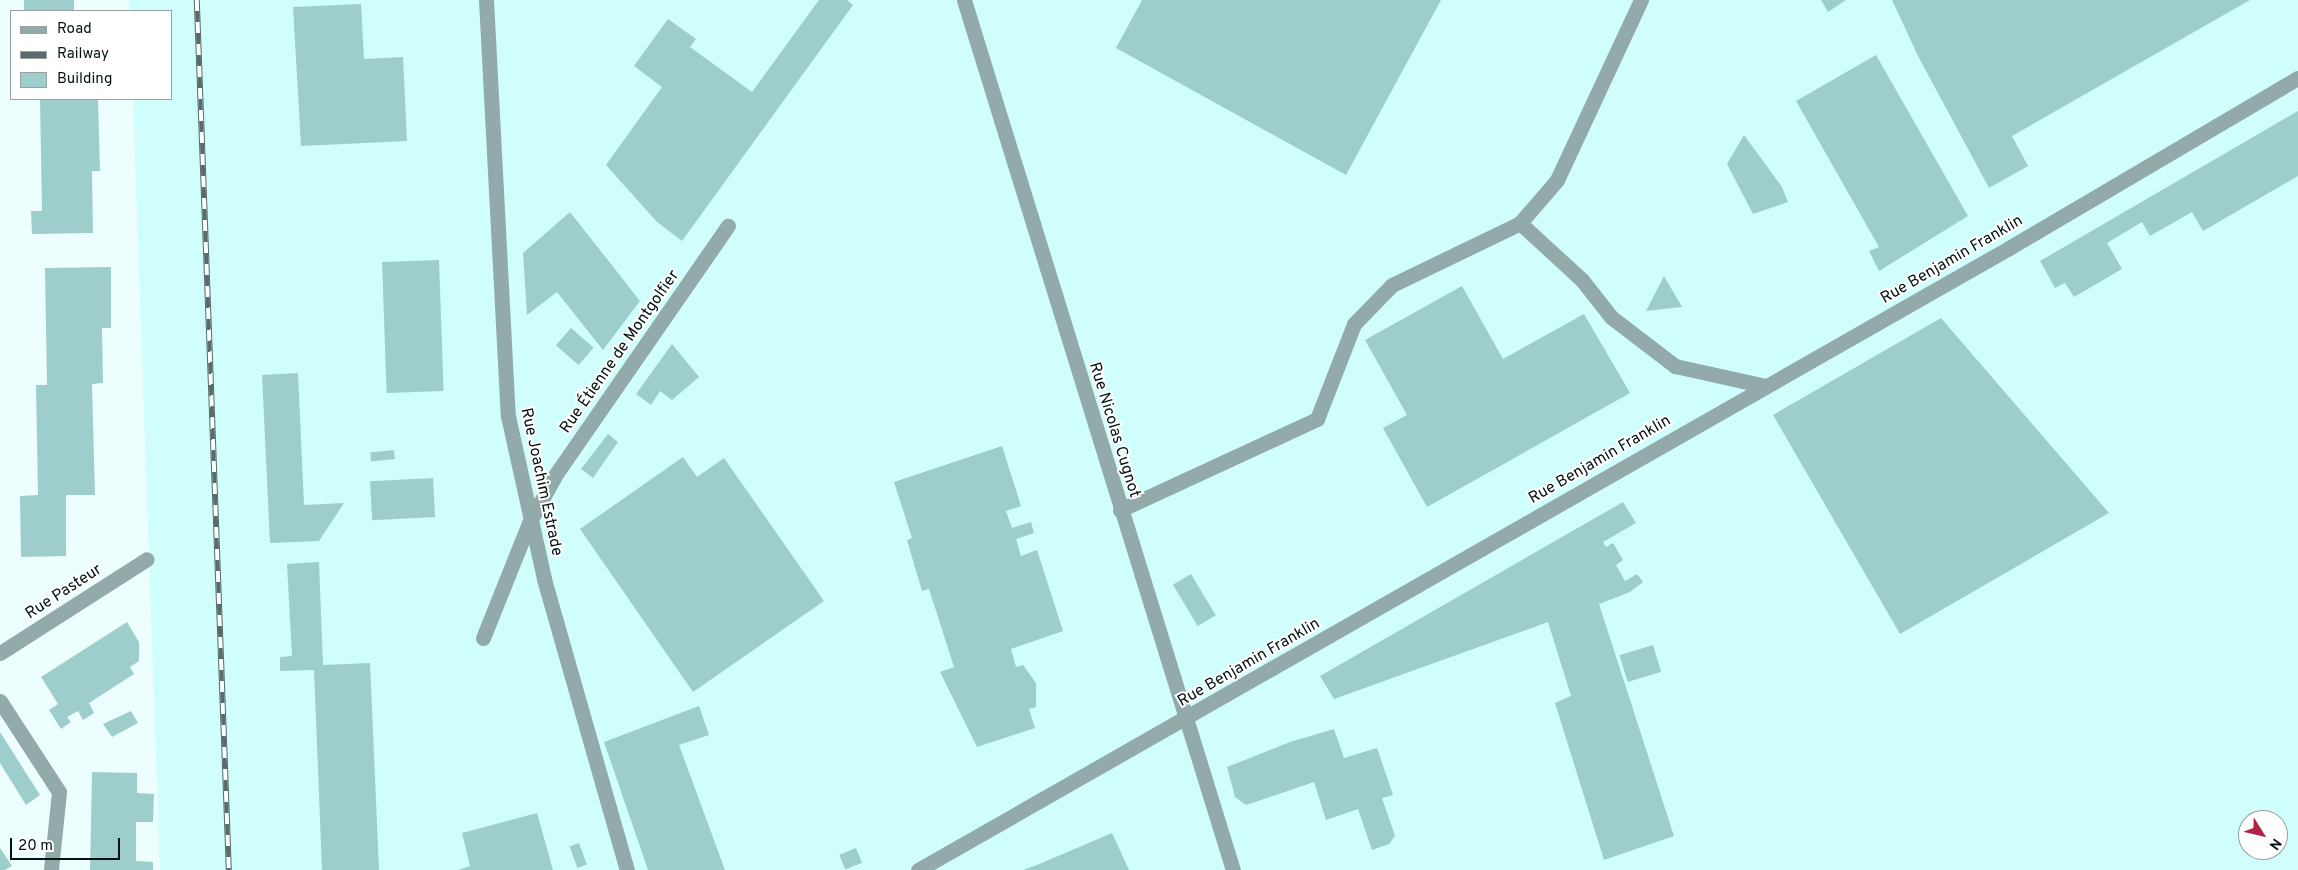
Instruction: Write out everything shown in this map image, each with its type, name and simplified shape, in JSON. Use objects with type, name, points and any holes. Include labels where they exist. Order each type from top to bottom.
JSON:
[{"type":"street","name":"Rue Joachim Estrade","points":[[486,0],[508,416],[529,523],[627,870]]},
{"type":"street","name":"Rue Nicolas Cugnot","points":[[964,0],[1184,720],[1233,870]]},
{"type":"street","points":[[1120,510],[1317,419],[1354,324],[1392,285],[1520,223],[1557,180],[1641,0]]},
{"type":"street","name":"Rue Benjamin Franklin","points":[[918,870],[1184,720],[2008,248],[2298,78]]},
{"type":"street","points":[[1520,223],[1582,280],[1611,317],[1675,366],[1765,386]]},
{"type":"street","name":"Rue Étienne de Montgolfier","points":[[484,638],[529,523],[556,474],[728,226]]},
{"type":"street","name":"Rue Pasteur","points":[[0,653],[147,559]]},
{"type":"street","points":[[0,701],[58,792],[51,870]]},
{"type":"shaded area","points":[[129,0],[2298,0],[2298,870],[160,870],[133,100],[172,100],[172,10],[130,10]]},
{"type":"building","points":[[24,0],[74,0],[74,10],[24,10]]},
{"type":"building","points":[[819,0],[847,0],[853,5],[682,241],[657,222],[606,165],[662,87],[634,66],[668,19],[696,39],[690,47],[752,92]]},
{"type":"building","points":[[1142,0],[1441,0],[1346,175],[1116,48]]},
{"type":"building","points":[[1821,0],[1846,0],[1828,12]]},
{"type":"building","points":[[1892,0],[2250,0],[2012,136],[2028,166],[1989,188],[1918,56]]},
{"type":"building","points":[[361,4],[364,59],[403,57],[407,141],[301,146],[293,7]]},
{"type":"building","points":[[1876,55],[1968,216],[1879,271],[1869,251],[1879,247],[1796,101]]},
{"type":"building","points":[[40,100],[98,100],[100,171],[92,171],[93,233],[32,234],[31,211],[42,211]]},
{"type":"building","points":[[2298,111],[2298,176],[2203,231],[2192,212],[2150,236],[2142,222],[2107,243],[2122,269],[2074,297],[2065,283],[2055,288],[2040,261]]},
{"type":"building","points":[[1744,135],[1782,187],[1788,202],[1753,214],[1727,164]]},
{"type":"building","points":[[570,212],[640,301],[603,350],[557,292],[527,315],[523,253]]},
{"type":"building","points":[[439,260],[444,391],[387,393],[382,262]]},
{"type":"building","points":[[111,267],[111,328],[102,328],[103,383],[92,384],[95,495],[66,495],[66,556],[21,557],[20,496],[38,495],[36,385],[47,385],[45,268]]},
{"type":"building","points":[[1664,276],[1682,307],[1646,311]]},
{"type":"building","points":[[1462,286],[1503,359],[1584,314],[1630,393],[1427,507],[1383,428],[1407,415],[1365,340]]},
{"type":"building","points":[[1941,318],[2109,513],[1900,634],[1773,415]]},
{"type":"building","points":[[571,328],[594,348],[579,365],[556,345]]},
{"type":"building","points":[[672,344],[699,377],[672,400],[660,391],[651,405],[636,394]]},
{"type":"building","points":[[298,373],[304,505],[344,503],[319,541],[270,543],[262,375]]},
{"type":"building","points":[[608,434],[618,442],[593,478],[581,469]]},
{"type":"building","points":[[1002,446],[1021,506],[1006,511],[1012,528],[1031,522],[1034,533],[1016,539],[1021,556],[1037,550],[1063,631],[1011,649],[1016,667],[1023,665],[1036,683],[1036,707],[1029,709],[1035,728],[977,747],[940,672],[954,667],[929,589],[922,591],[907,540],[912,538],[894,482]]},
{"type":"building","points":[[394,450],[395,459],[371,461],[370,453]]},
{"type":"building","points":[[683,457],[697,477],[724,458],[824,601],[693,692],[580,529]]},
{"type":"building","points":[[433,478],[435,517],[372,520],[370,481]]},
{"type":"building","points":[[1623,502],[1636,523],[1603,542],[1606,547],[1613,543],[1623,560],[1616,565],[1625,581],[1637,574],[1643,582],[1630,592],[1599,604],[1674,836],[1604,860],[1555,703],[1571,696],[1548,622],[1334,699],[1320,676]]},
{"type":"building","points":[[319,562],[323,665],[370,663],[379,870],[322,870],[314,670],[280,671],[280,657],[292,656],[287,564]]},
{"type":"building","points":[[1191,574],[1216,615],[1198,626],[1173,585]]},
{"type":"building","points":[[127,622],[139,642],[139,661],[130,667],[134,674],[89,703],[94,713],[83,720],[78,711],[67,717],[71,722],[61,729],[49,710],[58,704],[41,677]]},
{"type":"building","points":[[1653,645],[1661,672],[1628,682],[1620,655]]},
{"type":"building","points":[[699,706],[709,735],[679,745],[725,870],[648,870],[604,742]]},
{"type":"building","points":[[131,711],[138,723],[112,737],[103,724]]},
{"type":"building","points":[[1334,729],[1344,758],[1377,748],[1393,795],[1382,798],[1395,836],[1389,844],[1372,850],[1358,809],[1326,820],[1314,782],[1246,805],[1235,797],[1227,767],[1290,742]]},
{"type":"building","points":[[0,732],[40,795],[26,805],[0,763]]},
{"type":"building","points":[[92,772],[137,773],[137,793],[154,794],[153,822],[136,822],[136,861],[153,862],[153,870],[90,870]]},
{"type":"building","points":[[537,813],[553,870],[458,870],[470,866],[462,833]]},
{"type":"building","points":[[1112,833],[1129,870],[1023,870],[1037,865]]},
{"type":"building","points":[[579,843],[587,865],[577,868],[570,846]]},
{"type":"building","points":[[0,848],[12,866],[5,870],[0,870]]},
{"type":"building","points":[[856,848],[862,863],[845,870],[839,855]]},
{"type":"railway","points":[[197,0],[229,870]]}]
